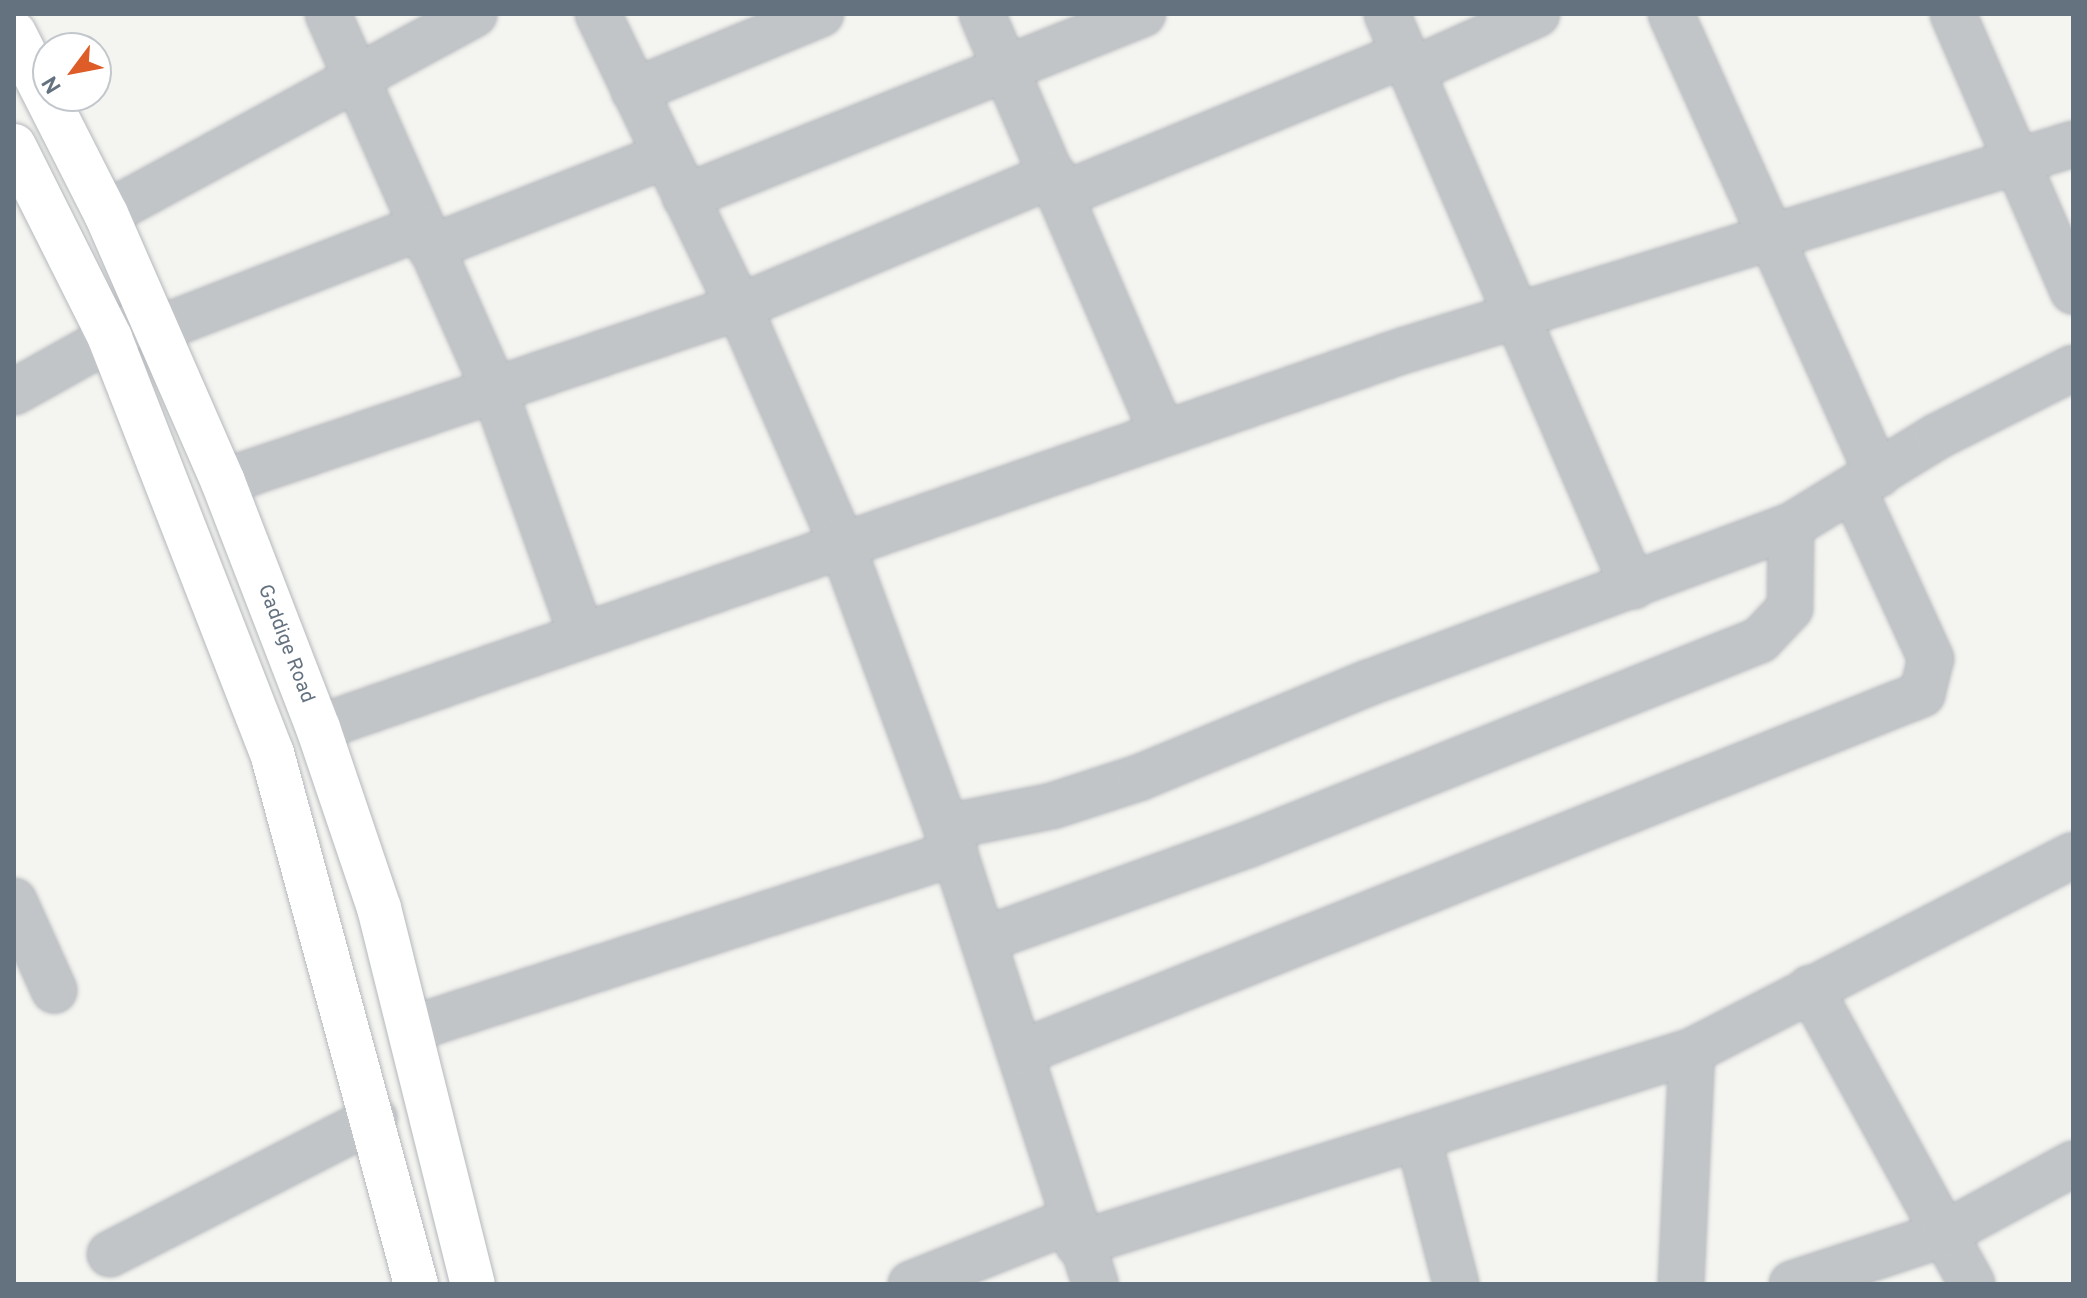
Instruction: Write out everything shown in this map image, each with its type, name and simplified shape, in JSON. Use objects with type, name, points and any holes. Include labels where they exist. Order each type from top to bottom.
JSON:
[{"type":"main road","name":"Gaddige Road","points":[[14,33],[106,214],[154,323],[223,482],[318,728],[411,1029],[473,1284]]},
{"type":"main road","points":[[14,146],[110,338],[272,753],[374,1119],[416,1284]]},
{"type":"street","points":[[328,14],[360,76],[426,238],[494,389],[581,633]]},
{"type":"street","points":[[106,214],[474,14]]},
{"type":"street","points":[[598,14],[739,307],[841,542],[951,840],[1075,1232],[1095,1284]]},
{"type":"street","points":[[634,91],[821,14]]},
{"type":"street","points":[[982,14],[1163,434]]},
{"type":"street","points":[[685,197],[1143,14]]},
{"type":"street","points":[[1387,14],[1633,586]]},
{"type":"street","points":[[223,482],[739,307],[1057,185],[1407,63],[1537,14]]},
{"type":"street","points":[[1020,1053],[1922,694],[1931,659],[1770,233],[1671,14]]},
{"type":"street","points":[[1953,14],[2006,141],[2021,156],[2073,291]]},
{"type":"street","points":[[318,728],[841,542],[1516,316],[1770,233],[2021,156],[2036,161],[2073,144]]},
{"type":"street","points":[[14,392],[110,338],[426,238],[665,156]]},
{"type":"street","points":[[411,1029],[951,840],[1141,777],[1791,526],[2073,368]]},
{"type":"street","points":[[983,940],[1247,845],[1760,640],[1790,608],[1791,526]]},
{"type":"street","points":[[911,1284],[1075,1232],[1418,1137],[1692,1051],[2073,855]]},
{"type":"street","points":[[14,901],[54,990]]},
{"type":"street","points":[[1810,988],[1972,1284]]},
{"type":"street","points":[[1681,1284],[1692,1051]]},
{"type":"street","points":[[110,1254],[374,1119]]},
{"type":"street","points":[[1418,1137],[1456,1284]]},
{"type":"street","points":[[1792,1284],[1944,1234],[2073,1164]]}]
